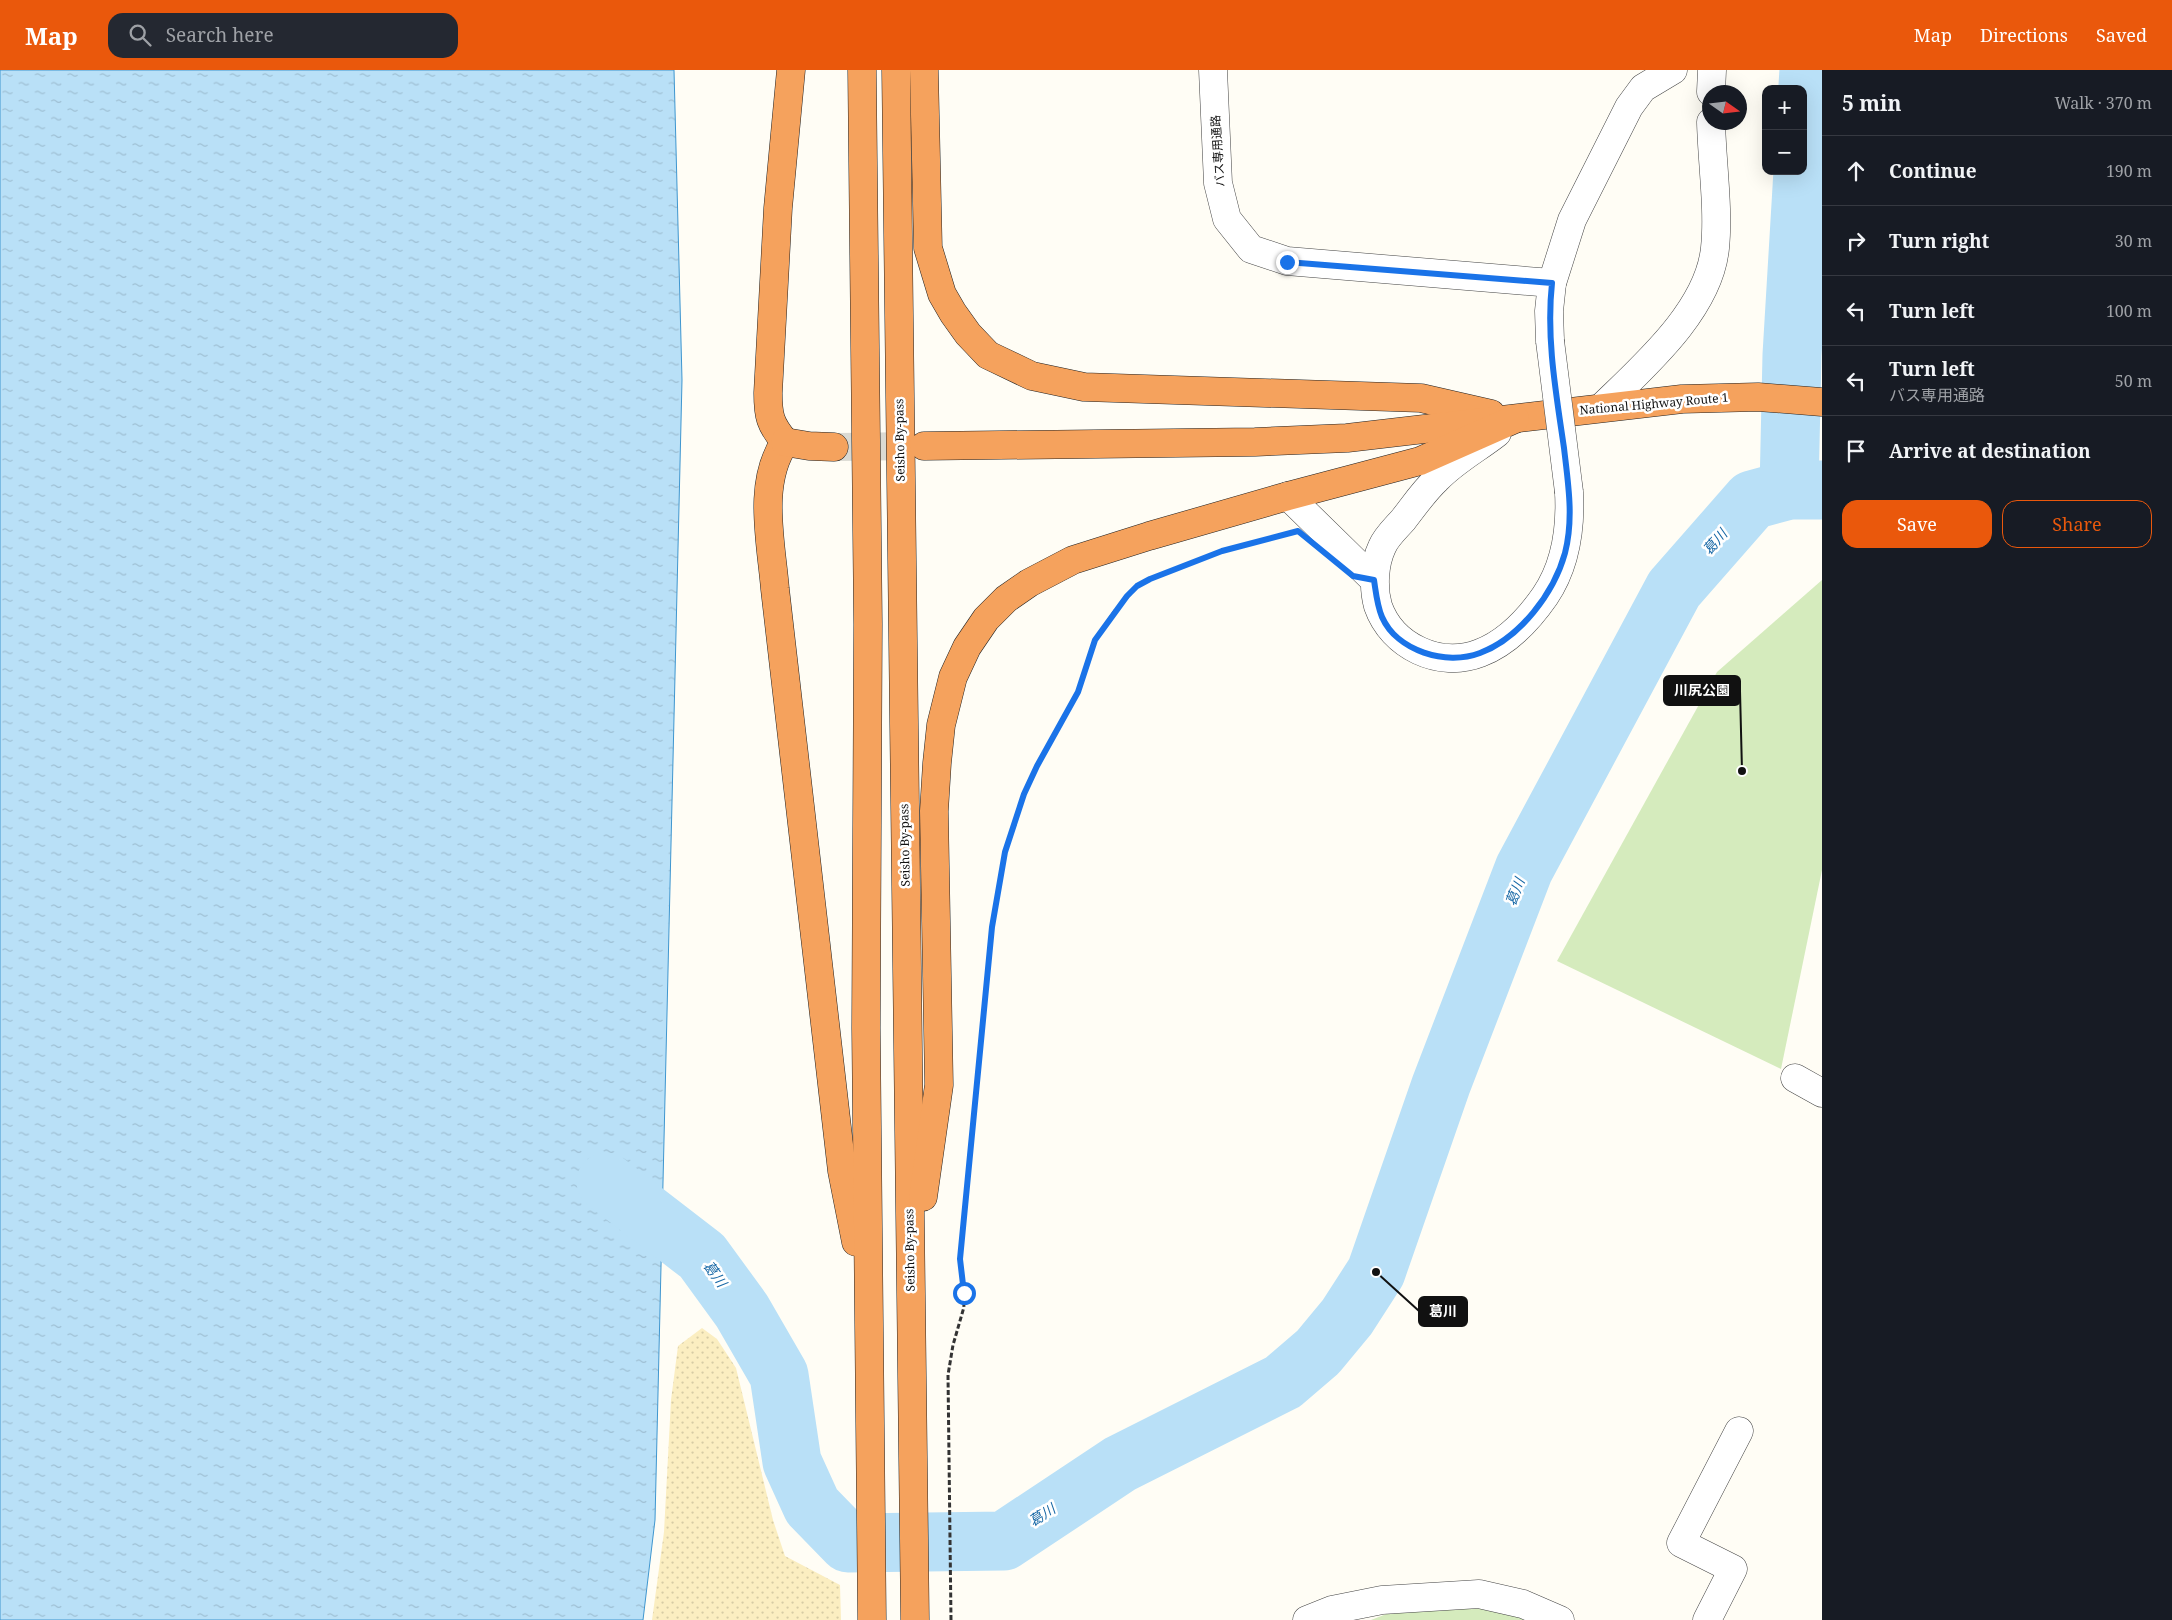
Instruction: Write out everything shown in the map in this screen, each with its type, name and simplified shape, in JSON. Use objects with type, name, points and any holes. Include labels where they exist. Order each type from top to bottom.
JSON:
[{"type":"highway","points":[[791,70],[778,208],[768,414],[774,428],[785,442],[809,446],[834,446]]},
{"type":"highway","points":[[862,70],[868,624],[866,1028],[872,1620]]},
{"type":"highway","name":"Seisho By-pass","points":[[896,70],[915,1620]]},
{"type":"highway","points":[[924,70],[928,248],[940,287],[952,313],[968,334],[988,354],[1032,376],[1084,386],[1421,398],[1515,419]]},
{"type":"highway","name":"National Highway Route 1","points":[[1515,419],[1602,407],[1682,399],[1758,397],[1822,402]]},
{"type":"highway","points":[[910,1284],[939,1085],[934,812],[937,763],[946,701],[953,678],[967,648],[986,619],[1006,599],[1029,582],[1074,560],[1141,538],[1420,461],[1515,419]]},
{"type":"highway","points":[[924,446],[1347,438],[1515,419]]},
{"type":"highway","points":[[785,442],[776,456],[769,479],[768,505],[775,589],[842,1171],[869,1307]]},
{"type":"street","name":"バス専用通路","points":[[1213,70],[1218,184],[1227,218],[1251,249],[1287,262],[1552,283]]},
{"type":"street","points":[[1515,419],[1437,478],[1382,546],[1374,580],[1376,599],[1382,618],[1395,635],[1410,647],[1427,654],[1445,657],[1479,654],[1514,632],[1545,596],[1565,553],[1570,521],[1569,492],[1550,341],[1549,311],[1552,283],[1572,220],[1629,107],[1643,88],[1673,70]]},
{"type":"street","points":[[1711,85],[1712,70]]},
{"type":"street","points":[[1602,407],[1665,343],[1694,305],[1711,269],[1715,247],[1711,130]]},
{"type":"street","points":[[1288,496],[1374,580]]},
{"type":"street","points":[[1795,1078],[1822,1093]]},
{"type":"street","points":[[1707,1620],[1733,1569],[1681,1543],[1739,1431]]},
{"type":"street","points":[[1307,1620],[1332,1610],[1382,1600],[1479,1594],[1523,1604],[1560,1620]]},
{"type":"path","points":[[950,1620],[948,1375],[953,1344],[964,1307],[960,1259],[992,927],[1005,852],[1024,794],[1037,766],[1078,692],[1095,640],[1127,596],[1137,586],[1188,563],[1222,551],[1288,534]]},
{"type":"sand","points":[[702,1328],[717,1339],[736,1368],[773,1520],[785,1556],[840,1585],[841,1620],[652,1620],[664,1532],[671,1400],[678,1346]]},
{"type":"green space","points":[[1822,580],[1822,870],[1781,1069],[1557,961],[1717,672]]},
{"type":"green space","points":[[1500,1607],[1526,1620],[1371,1620],[1389,1613]]},
{"type":"water","points":[[0,70],[674,70],[682,380],[655,1520],[643,1620],[0,1620]]},
{"type":"waterway","name":"葛川","points":[[1805,130],[1809,70]]},
{"type":"waterway","name":"葛川","points":[[1789,490],[1792,355],[1803,175]]},
{"type":"waterway","name":"葛川","points":[[606,1182],[702,1256],[742,1311],[779,1375],[792,1462],[812,1506],[848,1543],[1004,1541],[1120,1464],[1283,1382],[1318,1352],[1347,1317],[1376,1272],[1441,1085],[1524,869],[1674,589],[1752,500],[1789,490],[1822,490]]},
{"type":"tunnel","points":[[834,447],[924,446]]},
{"type":"place","name":"川尻公園","points":[[1742,771]]},
{"type":"place","name":"葛川","points":[[1376,1272]]},
{"type":"route","points":[[964,1293],[960,1259],[992,927],[1005,852],[1024,794],[1037,766],[1078,692],[1095,640],[1116,609],[1137,586],[1150,579],[1222,551],[1298,531],[1353,576],[1374,580],[1376,599],[1382,618],[1395,635],[1410,647],[1427,654],[1460,657],[1479,654],[1514,632],[1545,596],[1556,576],[1565,553],[1570,521],[1569,492],[1550,341],[1549,311],[1552,283],[1287,262]]}]
